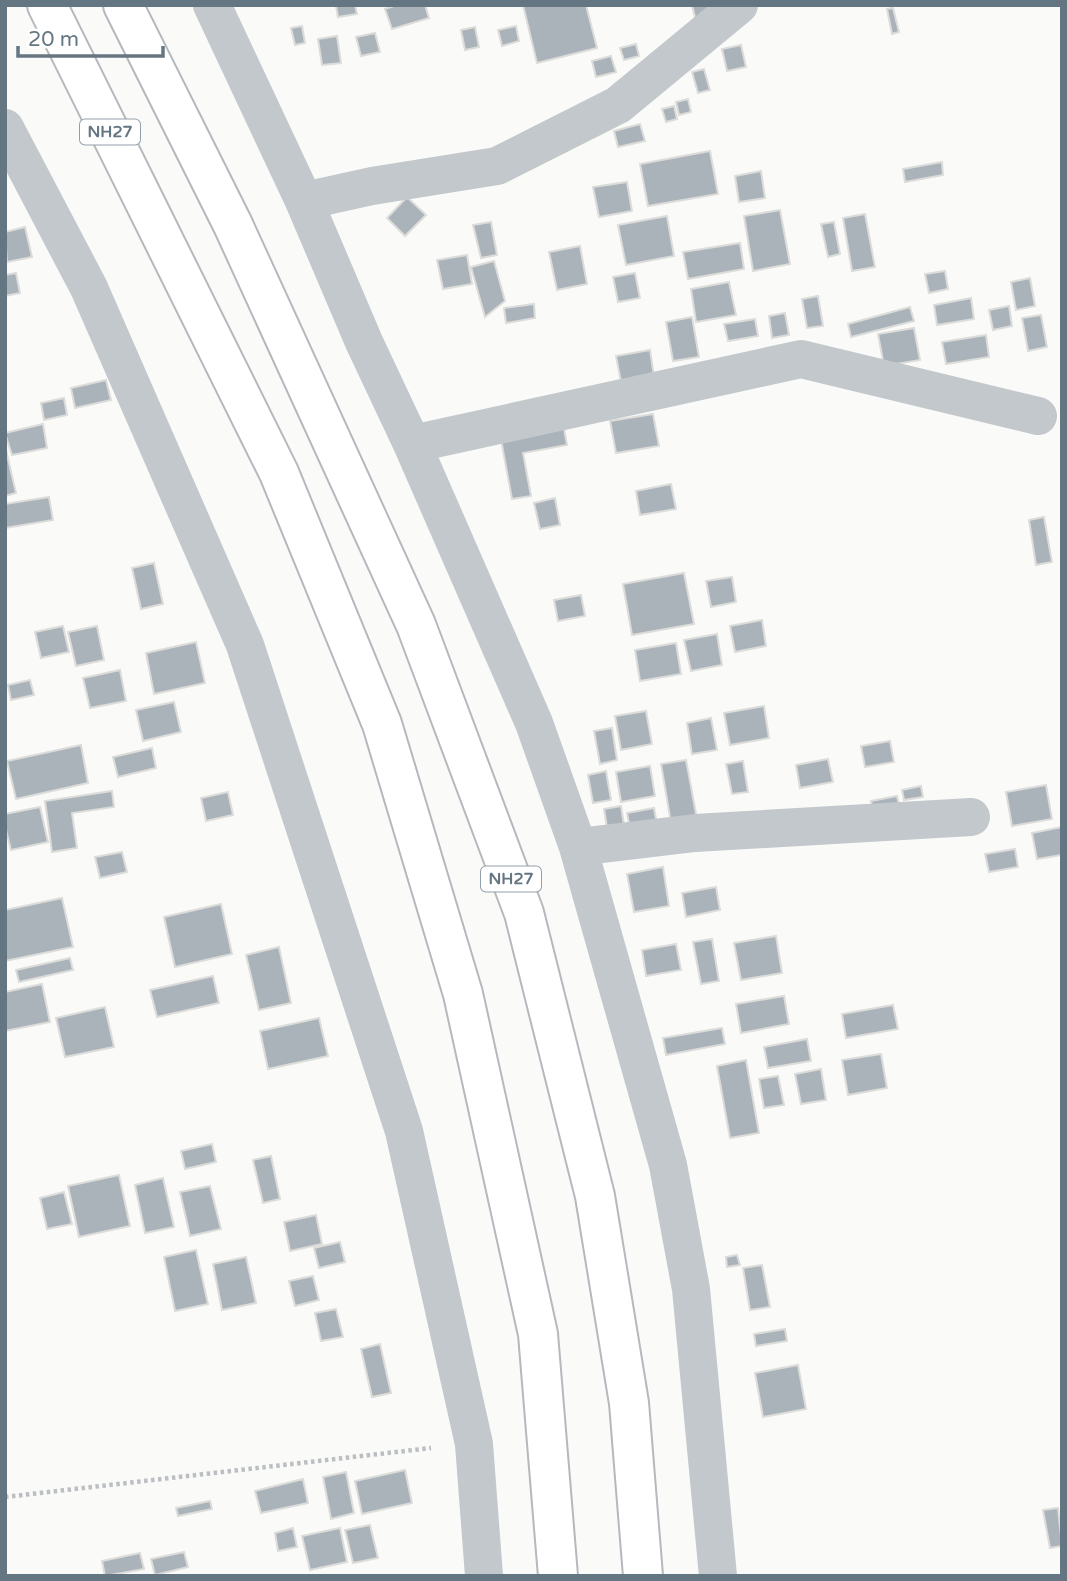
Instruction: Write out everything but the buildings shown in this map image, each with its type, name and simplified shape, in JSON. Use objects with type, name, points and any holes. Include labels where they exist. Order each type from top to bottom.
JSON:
[{"type":"highway","name":"NH27","points":[[47,5],[279,473],[382,724],[463,994],[538,1334],[558,1576]]},
{"type":"highway","name":"NH27","points":[[124,5],[233,225],[416,625],[524,913],[595,1196],[629,1404],[643,1576]]},
{"type":"street","points":[[212,5],[304,201],[534,723],[578,847],[668,1165],[691,1289],[719,1576]]},
{"type":"street","points":[[304,201],[372,186],[496,166],[618,105],[739,5]]},
{"type":"street","points":[[5,128],[89,288],[246,645],[404,1132],[474,1444],[484,1576]]},
{"type":"street","points":[[412,444],[801,359],[1038,416]]},
{"type":"street","points":[[578,847],[695,833],[971,817]]},
{"type":"path","points":[[5,1497],[474,1444]]}]
